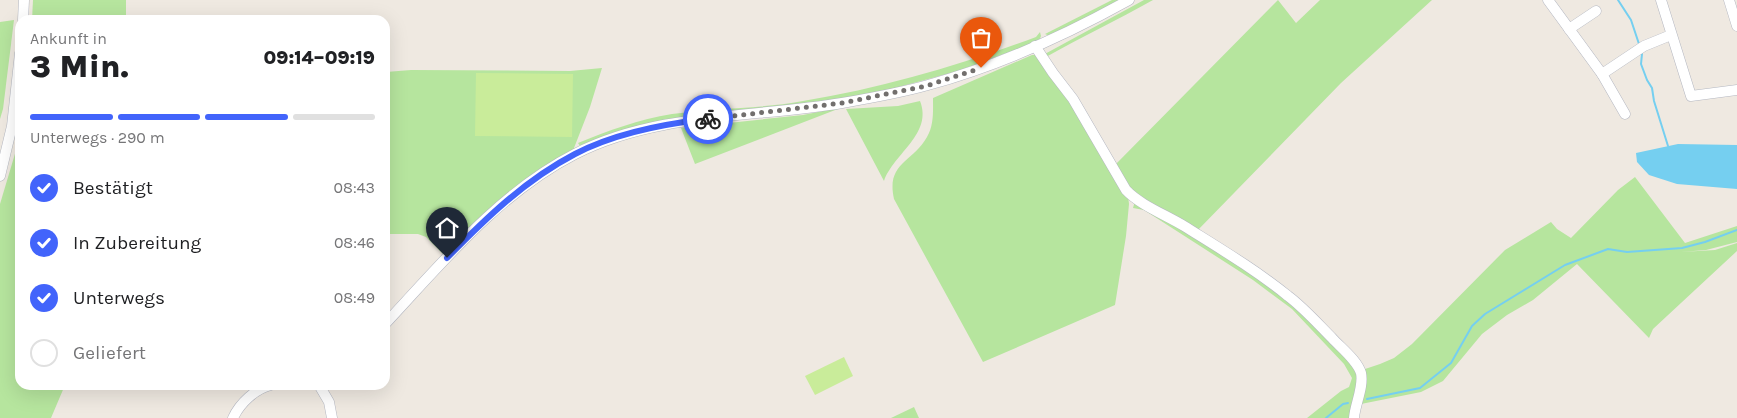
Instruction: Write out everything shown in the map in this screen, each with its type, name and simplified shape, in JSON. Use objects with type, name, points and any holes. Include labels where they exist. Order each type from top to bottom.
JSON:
[{"type":"street","points":[[23,15],[24,0]]},
{"type":"street","points":[[390,319],[447,258],[501,205],[533,180],[589,147],[628,134],[680,122],[797,110],[895,93],[949,79],[1035,46],[1101,16],[1129,0]]},
{"type":"street","points":[[1548,0],[1602,74],[1624,114]]},
{"type":"street","points":[[1661,0],[1691,96],[1737,90]]},
{"type":"street","points":[[1729,0],[1737,26]]},
{"type":"street","points":[[1569,29],[1596,11]]},
{"type":"street","points":[[1602,74],[1644,46],[1671,36]]},
{"type":"street","points":[[1035,46],[1073,99],[1126,190],[1132,196],[1174,219],[1265,278],[1290,297],[1350,357],[1360,370],[1362,382],[1354,418]]},
{"type":"street","points":[[0,176],[12,126],[15,99]]},
{"type":"street","points":[[232,418],[239,408],[252,396],[262,390]]},
{"type":"street","points":[[323,390],[329,402],[332,418]]},
{"type":"green space","points":[[33,0],[126,0],[126,15],[32,15]]},
{"type":"green space","points":[[1112,0],[1125,0],[1050,36],[1045,34]]},
{"type":"green space","points":[[1144,0],[1153,0],[1046,57],[1043,55]]},
{"type":"green space","points":[[1278,0],[1296,23],[1320,0],[1432,0],[1341,83],[1196,232],[1134,195],[1114,166]]},
{"type":"green space","points":[[14,20],[3,109],[0,119],[0,22]]},
{"type":"green space","points":[[1040,32],[1039,41],[958,71],[895,88],[832,101],[720,114],[584,147],[578,143],[624,126],[660,116],[787,104],[863,89],[921,75],[979,57],[1036,37]]},
{"type":"green space","points":[[1032,55],[1037,55],[1073,102],[1128,196],[1126,236],[1115,305],[983,362],[894,199],[894,178],[897,170],[921,146],[927,137],[933,118],[933,98]]},
{"type":"green space","points":[[602,68],[573,155],[533,180],[447,258],[426,237],[418,234],[390,234],[390,72],[411,70],[570,71]]},
{"type":"green space","points":[[476,73],[573,74],[572,137],[475,136]]},
{"type":"green space","points":[[920,101],[923,113],[917,133],[889,171],[884,181],[846,109],[898,106]]},
{"type":"green space","points":[[843,107],[695,164],[681,128],[803,115]]},
{"type":"green space","points":[[15,154],[15,390],[63,390],[51,418],[0,418],[0,204]]},
{"type":"green space","points":[[1635,177],[1685,243],[1737,226],[1737,242],[1706,250],[1681,252],[1715,250],[1737,243],[1737,251],[1653,329],[1649,338],[1577,264],[1533,300],[1507,315],[1482,334],[1443,381],[1421,392],[1356,405],[1354,418],[1307,418],[1341,391],[1349,387],[1352,378],[1344,364],[1292,309],[1253,280],[1144,210],[1133,208],[1135,201],[1173,222],[1292,301],[1362,370],[1394,358],[1412,344],[1505,250],[1551,222],[1557,229],[1571,238],[1618,190]]},
{"type":"green space","points":[[844,357],[853,376],[815,395],[805,376]]},
{"type":"green space","points":[[914,407],[919,418],[891,418]]},
{"type":"water","points":[[1678,144],[1737,145],[1737,189],[1677,184],[1649,175],[1637,162],[1636,153]]},
{"type":"waterway","points":[[1618,0],[1631,20],[1639,44]]},
{"type":"waterway","points":[[1642,54],[1641,64],[1652,88],[1654,101],[1668,146]]},
{"type":"waterway","points":[[1367,399],[1420,388],[1451,363],[1472,326],[1485,314],[1565,265],[1608,249],[1627,252],[1682,248],[1737,230]]},
{"type":"waterway","points":[[1326,418],[1343,404],[1348,403]]},
{"type":"way so far","points":[[708,119],[797,110],[842,103],[926,86],[981,68]]},
{"type":"route","points":[[447,258],[501,205],[533,180],[589,147],[654,127],[708,119]]}]
